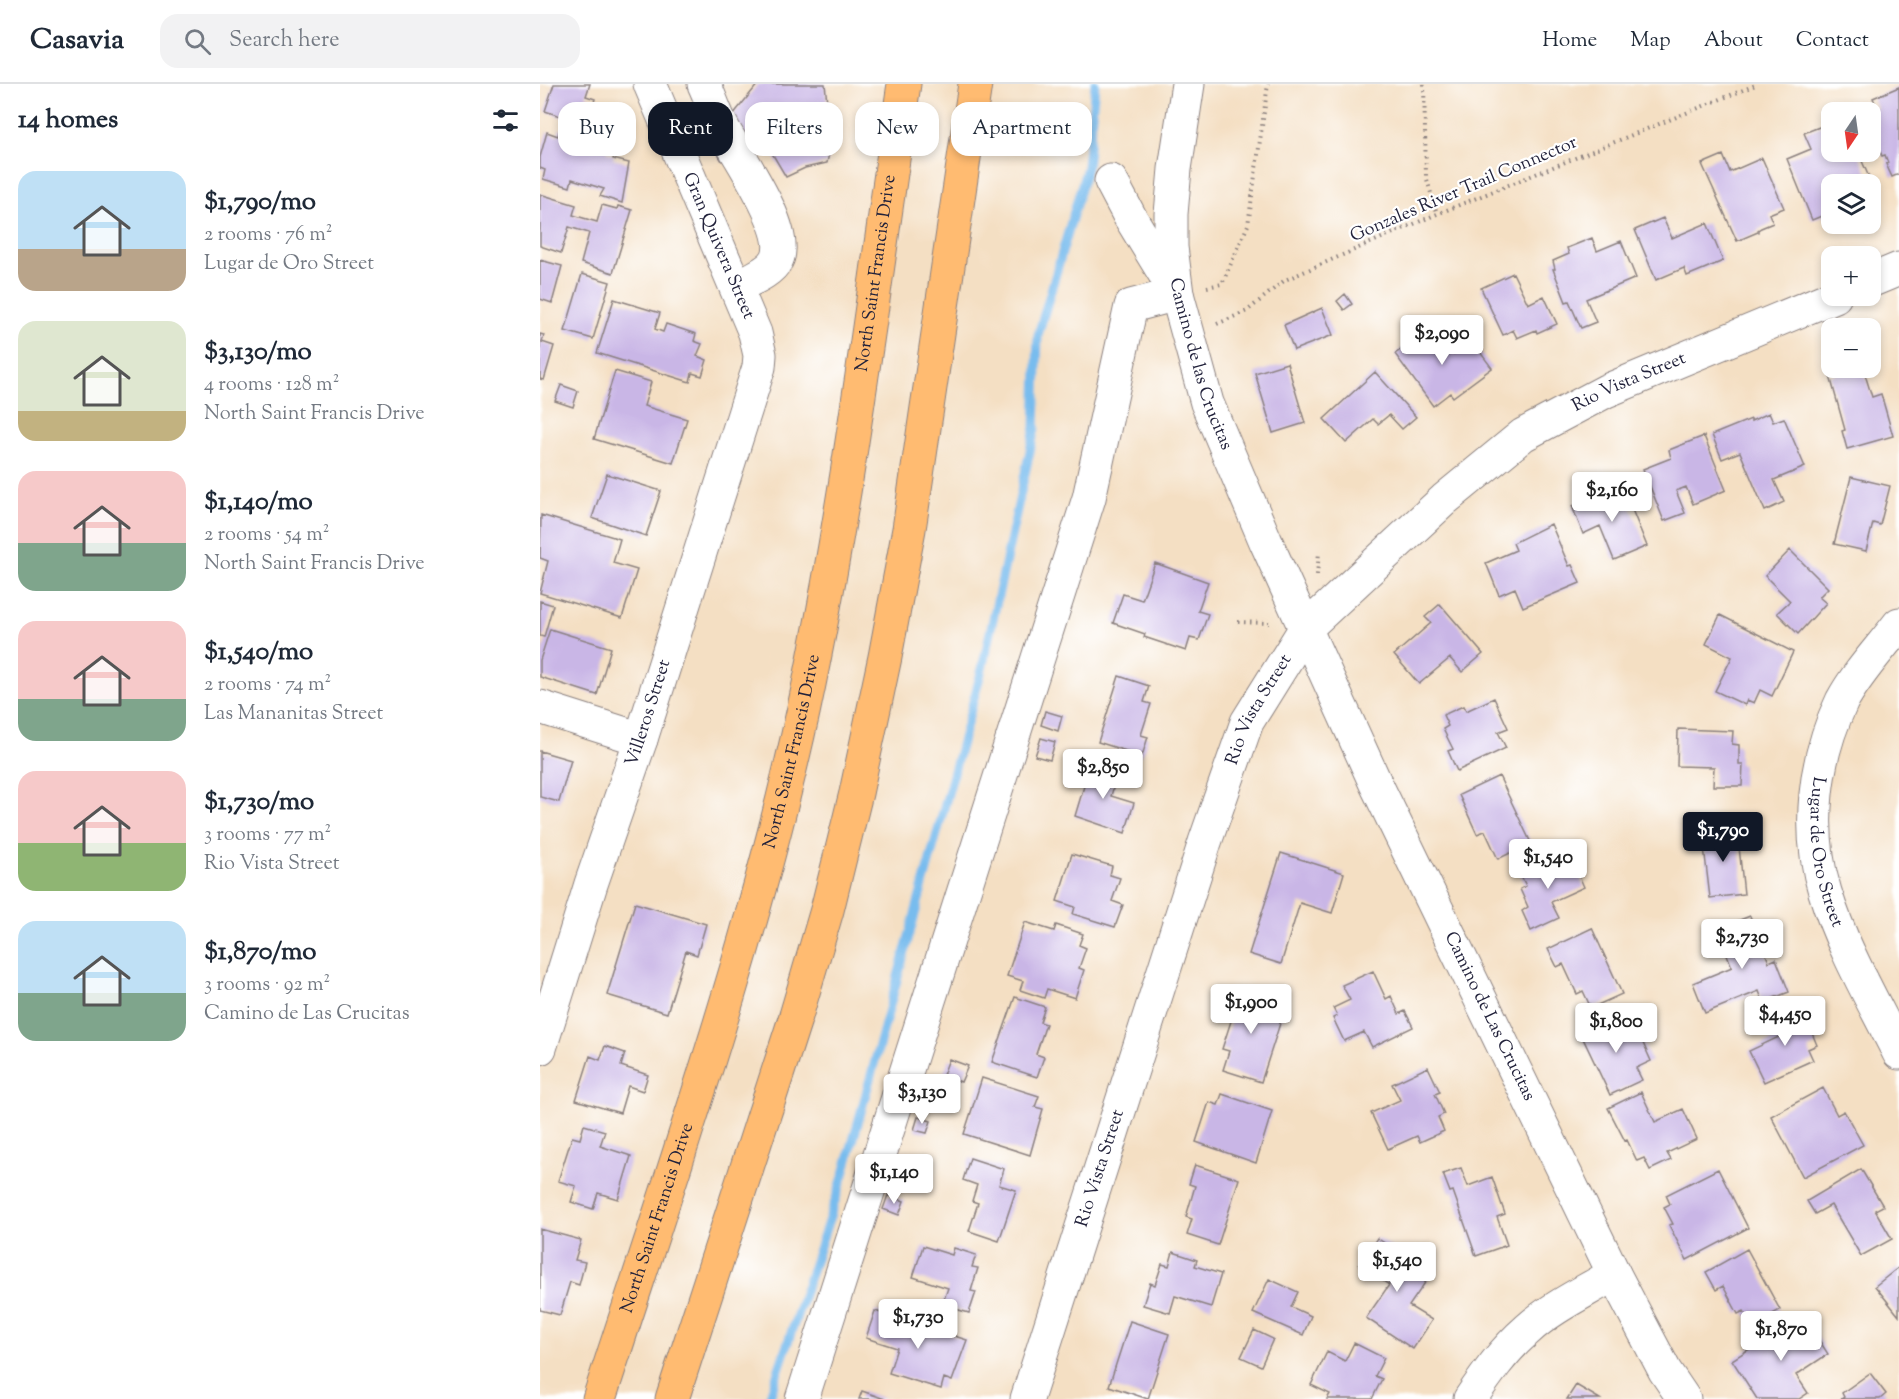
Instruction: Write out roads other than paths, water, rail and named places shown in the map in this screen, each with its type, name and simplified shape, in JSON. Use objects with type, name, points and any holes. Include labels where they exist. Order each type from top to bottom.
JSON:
[{"type":"highway","name":"North Saint Francis Drive","points":[[599,1399],[742,951],[766,866],[803,709],[837,535],[904,84]]},
{"type":"highway","points":[[672,1399],[796,1016],[827,909],[856,792],[907,540],[975,84]]},
{"type":"street","name":"Gran Quivera Street","points":[[650,84],[758,344],[760,355],[757,378]]},
{"type":"street","points":[[704,84],[723,128],[765,202],[778,234],[777,258],[768,269],[736,287]]},
{"type":"street","name":"Camino de las Crucitas","points":[[1188,84],[1175,169],[1171,214],[1171,247],[1177,294],[1208,403],[1266,542],[1290,626]]},
{"type":"street","points":[[802,1399],[1089,498],[1131,306],[1177,294],[1111,181]]},
{"type":"street","points":[[1881,277],[1899,270]]},
{"type":"street","name":"Rio Vista Street","points":[[1027,1399],[1205,842],[1247,722],[1290,626],[1523,435],[1606,391],[1821,302]]},
{"type":"street","name":"Villeros Street","points":[[540,1048],[591,884],[641,739],[757,378]]},
{"type":"street","name":"Lugar de Oro Street","points":[[1899,624],[1855,680],[1843,701],[1827,743],[1815,802],[1816,846],[1825,891],[1844,939],[1899,1053]]},
{"type":"street","name":"Camino de Las Crucitas","points":[[1290,626],[1322,662],[1375,782],[1614,1274],[1665,1371],[1684,1399]]},
{"type":"street","points":[[540,707],[641,739]]},
{"type":"street","points":[[1470,1399],[1506,1351],[1528,1329],[1550,1312],[1614,1274]]},
{"type":"waterway","points":[[769,1399],[844,1174],[982,669],[1035,428],[1038,335],[1087,167],[1095,84]]}]
